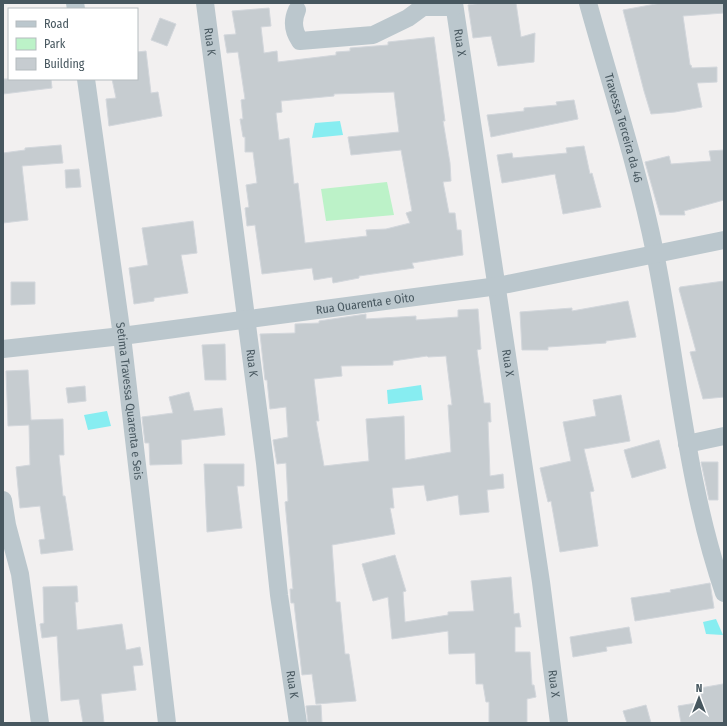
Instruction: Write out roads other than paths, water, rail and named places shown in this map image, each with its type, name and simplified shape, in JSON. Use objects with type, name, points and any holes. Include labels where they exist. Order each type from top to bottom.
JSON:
[{"type":"street","name":"Rua K","points":[[204,3],[265,463],[279,595],[298,723]]},
{"type":"street","name":"Travessa Terceira da 46","points":[[588,3],[635,165],[655,254],[696,496],[708,544],[724,590]]},
{"type":"street","points":[[297,10],[293,17],[295,33],[300,41],[373,35],[408,18],[423,7],[454,5]]},
{"type":"street","name":"Rua X","points":[[454,5],[498,286],[544,598],[559,723]]},
{"type":"street","name":"Setima Travessa Quarenta e Seis","points":[[86,80],[122,336],[167,723]]},
{"type":"street","name":"Rua Quarenta e Oito","points":[[3,349],[122,336],[498,286],[724,240]]},
{"type":"street","points":[[687,444],[724,436]]},
{"type":"street","points":[[3,500],[7,525],[20,574],[40,723]]},
{"type":"water","points":[[340,121],[343,135],[312,138],[315,123]]},
{"type":"water","points":[[421,385],[423,400],[388,404],[387,390]]},
{"type":"water","points":[[107,411],[111,426],[88,430],[84,415]]},
{"type":"water","points":[[716,619],[723,635],[706,634],[703,622]]}]
